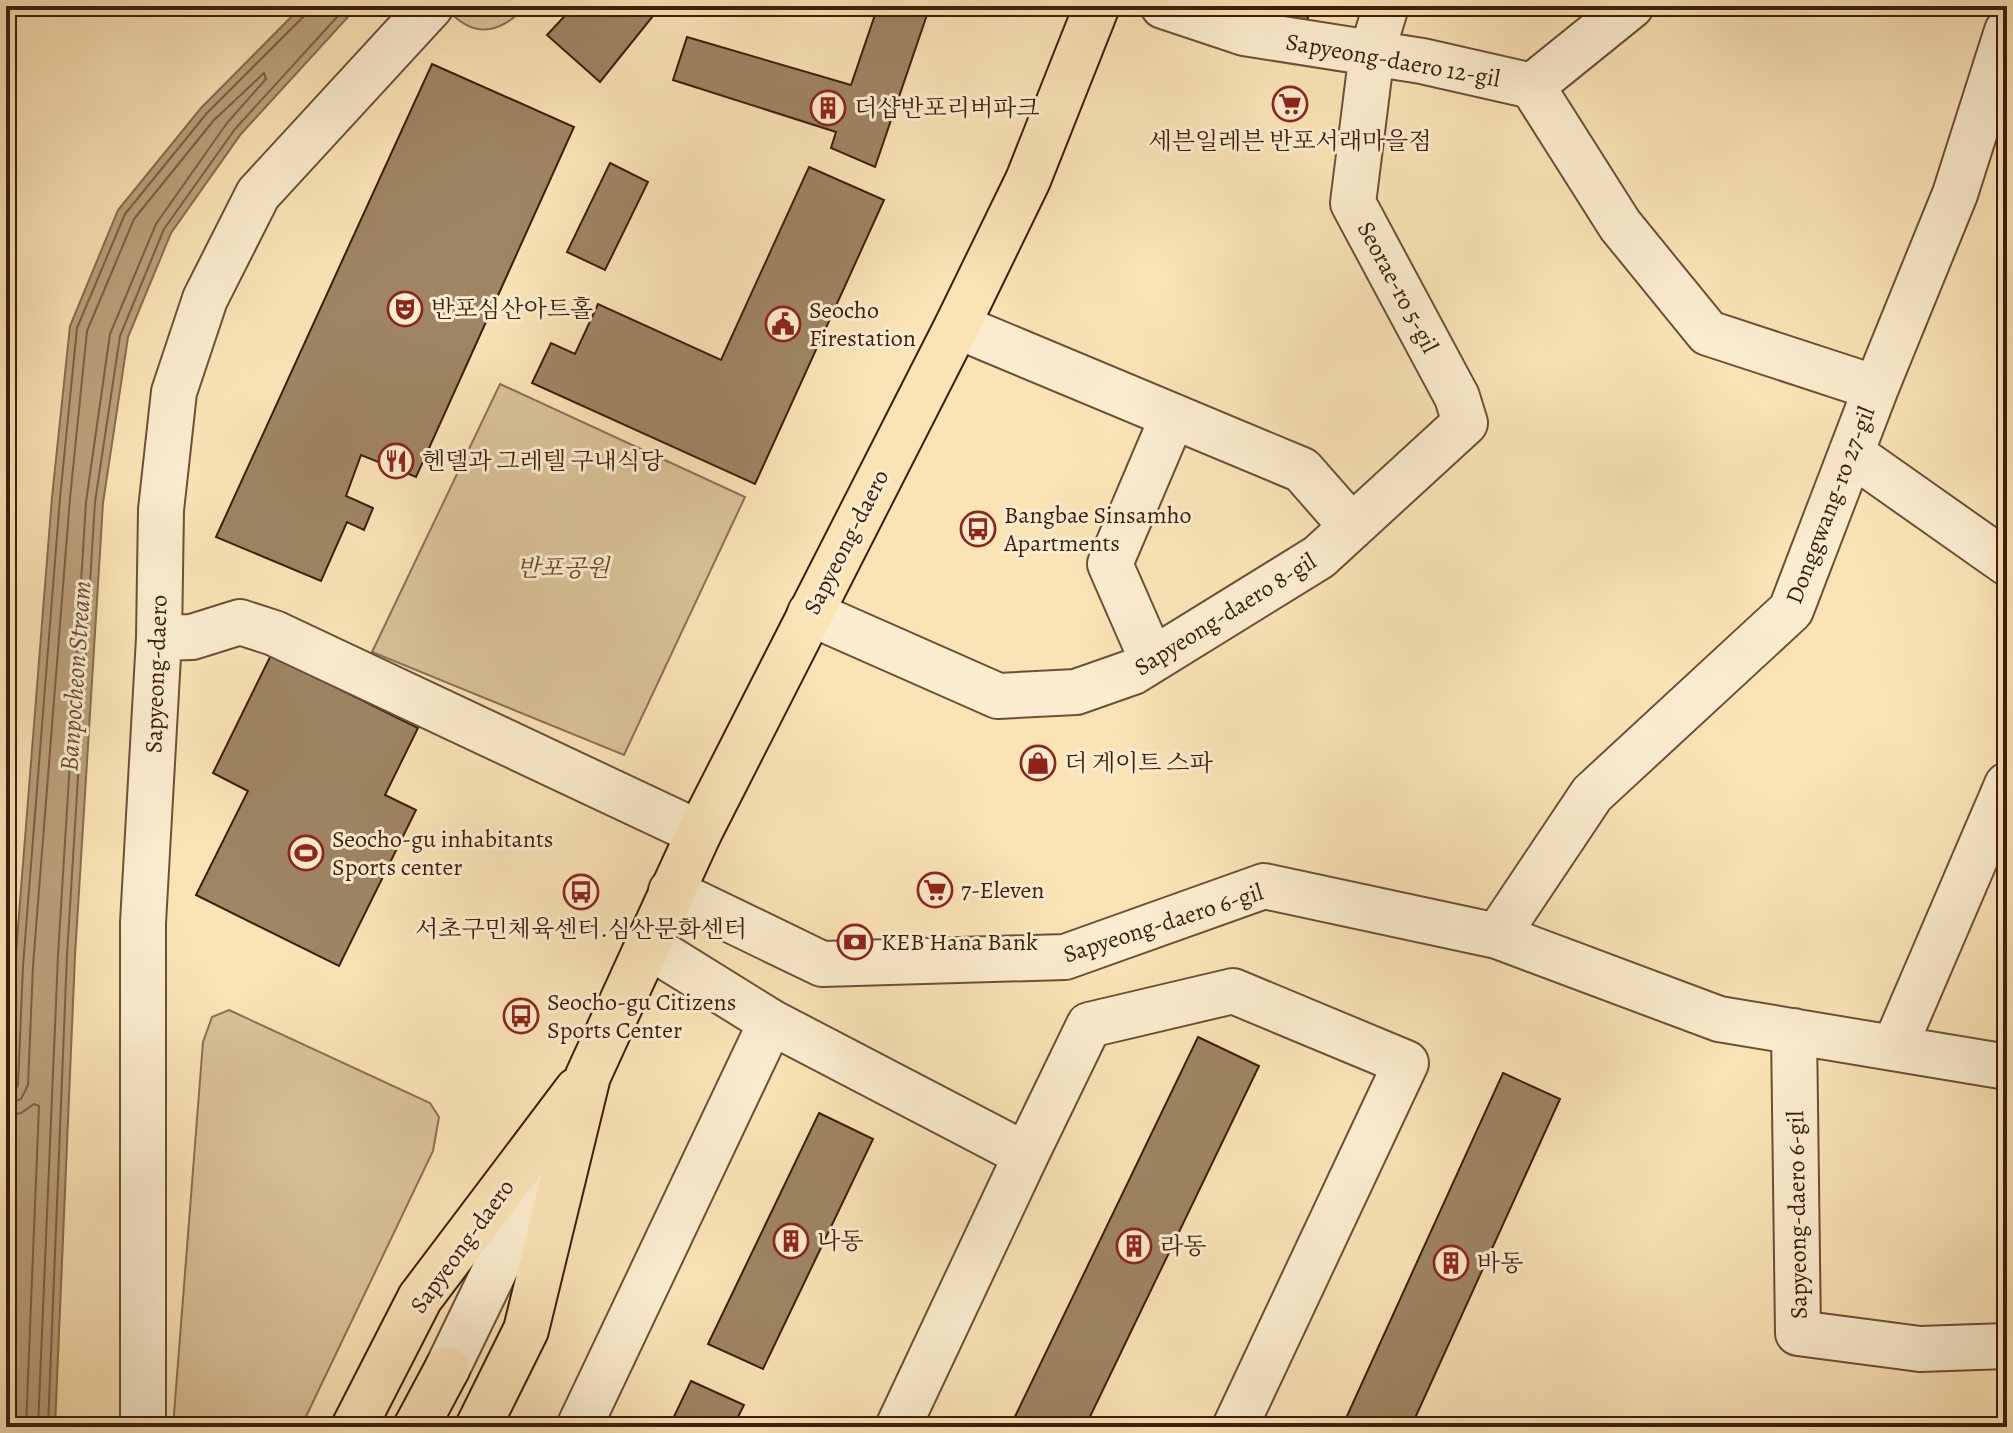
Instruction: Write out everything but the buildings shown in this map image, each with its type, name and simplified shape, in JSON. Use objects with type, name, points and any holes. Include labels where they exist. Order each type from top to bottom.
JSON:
[{"type":"main road","name":"Sapyeong-daero","points":[[478,1427],[526,1330],[588,1076],[699,833],[1028,180],[1097,6]]},
{"type":"main road","name":"Sapyeong-daero","points":[[354,1427],[420,1298],[588,1076]]},
{"type":"main road","points":[[416,1427],[447,1369]]},
{"type":"street","name":"Sapyeong-daero","points":[[143,1427],[143,923],[159,638],[161,510],[174,392],[205,299],[258,194],[431,6]]},
{"type":"street","name":"Sapyeong-daero 12-gil","points":[[1163,6],[1244,33],[1422,61],[1532,86],[1620,225],[1708,333],[1876,388]]},
{"type":"street","name":"Seorae-ro 5-gil","points":[[1386,6],[1372,52],[1353,203],[1457,397],[1465,423]]},
{"type":"street","points":[[1532,86],[1631,6]]},
{"type":"street","name":"Donggwang-ro 27-gil","points":[[1497,936],[1592,794],[1791,610],[1955,194],[2007,31]]},
{"type":"street","points":[[957,326],[1302,470],[1352,527]]},
{"type":"street","points":[[1152,660],[1110,564],[1173,416]]},
{"type":"street","name":"Sapyeong-daero 8-gil","points":[[810,613],[998,696],[1076,692],[1133,672],[1319,557],[1465,423]]},
{"type":"street","points":[[1851,453],[2007,563]]},
{"type":"street","points":[[159,638],[192,637],[240,622],[274,633],[699,833]]},
{"type":"street","points":[[1894,1048],[2007,785]]},
{"type":"street","name":"Sapyeong-daero 6-gil","points":[[671,891],[822,964],[1065,957],[1264,886],[1497,936],[1719,1019],[2007,1067]]},
{"type":"street","points":[[647,945],[771,1022],[1026,1155]]},
{"type":"street","points":[[898,1427],[1089,1025],[1233,991],[1406,1063],[1235,1427]]},
{"type":"street","points":[[579,1427],[771,1022]]},
{"type":"street","name":"Sapyeong-daero 6-gil","points":[[1794,1031],[1798,1333],[1920,1349],[2007,1346]]},
{"type":"street","name":"Sapyeong-daero","points":[[447,1369],[588,1076]]},
{"type":"green space","points":[[451,6],[526,6],[499,26],[480,29],[461,21],[451,13]]},
{"type":"green space","name":"반포공원","points":[[500,384],[745,497],[624,755],[372,652]]},
{"type":"green space","points":[[229,1010],[430,1103],[439,1117],[433,1151],[301,1427],[173,1427],[203,1042],[212,1017]]},
{"type":"water","name":"Banpocheon Stream","points":[[302,6],[358,6],[241,134],[171,233],[128,337],[103,503],[75,956],[55,1427],[6,1427],[6,1178],[15,965],[52,497],[70,326],[118,210],[201,108]]},
{"type":"place","name":"세븐일레븐 반포서래마을점","points":[[1290,104]]},
{"type":"place","name":"더샵반포리버파크","points":[[828,108]]},
{"type":"place","name":"반포심산아트홀","points":[[405,309]]},
{"type":"place","name":"Seocho Firestation","points":[[783,324]]},
{"type":"place","name":"헨델과 그레텔 구내식당","points":[[396,461]]},
{"type":"place","name":"Bangbae Sinsamho Apartments","points":[[978,529]]},
{"type":"place","name":"더 게이트 스파","points":[[1038,763]]},
{"type":"place","name":"Seocho-gu inhabitants Sports center","points":[[306,853]]},
{"type":"place","name":"7-Eleven","points":[[935,890]]},
{"type":"place","name":"서초구민체육센터.심산문화센터","points":[[581,892]]},
{"type":"place","name":"KEB Hana Bank","points":[[855,942]]},
{"type":"place","name":"Seocho-gu Citizens Sports Center","points":[[521,1016]]},
{"type":"place","name":"나동","points":[[791,1241]]},
{"type":"place","name":"라동","points":[[1134,1246]]},
{"type":"place","name":"바동","points":[[1451,1263]]}]
